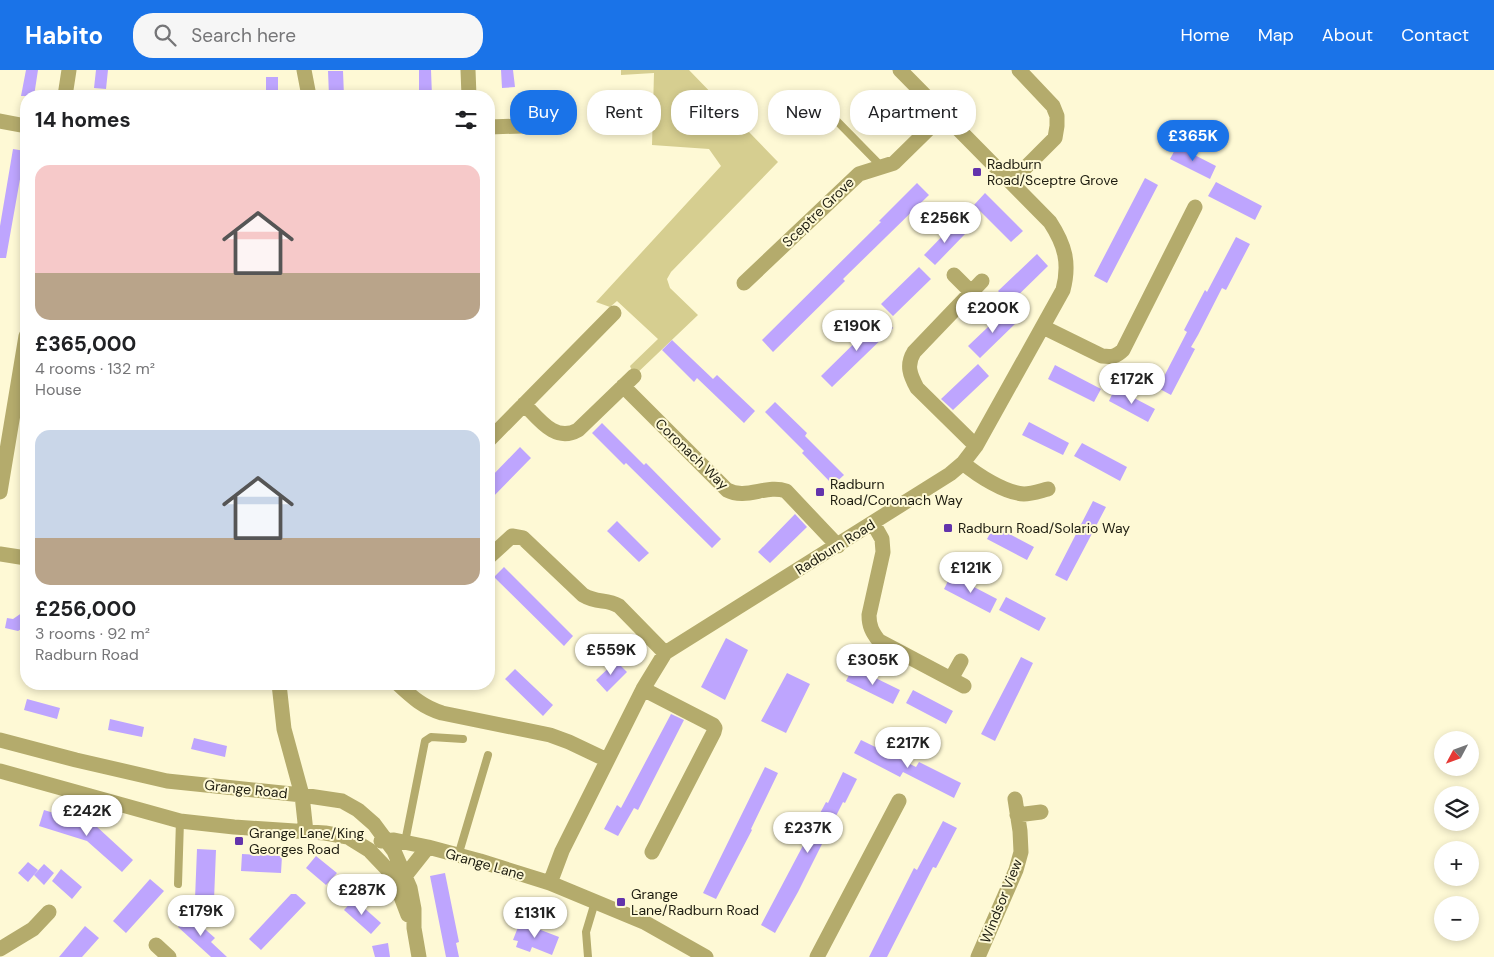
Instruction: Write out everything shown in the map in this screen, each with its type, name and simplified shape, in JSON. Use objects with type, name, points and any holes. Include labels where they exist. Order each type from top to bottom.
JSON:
[{"type":"street","points":[[66,90],[69,70]]},
{"type":"street","points":[[304,70],[308,90]]},
{"type":"street","points":[[468,70],[469,90]]},
{"type":"street","name":"Radburn Road","points":[[900,70],[920,90]]},
{"type":"street","points":[[1011,182],[1054,138],[1057,126],[1057,116],[1053,106],[1019,70]]},
{"type":"street","points":[[0,121],[20,125]]},
{"type":"street","points":[[495,127],[510,127]]},
{"type":"street","name":"Sceptre Grove","points":[[744,282],[859,174],[894,163],[923,135]]},
{"type":"street","name":"Radburn Road","points":[[550,883],[562,851],[607,760],[643,689],[665,653],[838,546],[950,474],[963,463],[976,446],[1043,327],[1063,290],[1067,275],[1066,258],[1061,240],[1050,222],[965,135]]},
{"type":"street","points":[[1043,327],[1102,356],[1117,356],[1123,350],[1195,207]]},
{"type":"street","points":[[954,275],[977,286],[914,352],[910,359],[910,377],[917,388],[976,446]]},
{"type":"street","points":[[495,434],[614,313]]},
{"type":"street","points":[[524,404],[549,429],[562,435],[570,435],[578,430],[634,376]]},
{"type":"street","name":"Coronach Way","points":[[623,386],[727,490],[740,494],[777,488],[786,491],[838,546]]},
{"type":"street","points":[[0,492],[20,402]]},
{"type":"street","points":[[963,463],[973,472],[1010,491],[1026,494],[1048,489]]},
{"type":"street","points":[[873,523],[882,538],[884,552],[869,615],[869,624],[872,632],[879,641],[958,683],[961,661]]},
{"type":"street","points":[[495,552],[512,536],[523,538],[584,595],[593,601],[613,602],[619,606],[665,653]]},
{"type":"street","points":[[0,554],[20,557]]},
{"type":"street","points":[[643,689],[713,725],[715,728],[652,852]]},
{"type":"street","points":[[280,690],[284,729],[302,795],[306,832]]},
{"type":"street","points":[[404,690],[427,708],[442,713],[550,735],[570,742],[607,760]]},
{"type":"street","name":"Grange Road","points":[[0,740],[167,781],[342,801],[358,810],[374,824],[387,840],[400,878]]},
{"type":"street","points":[[0,771],[180,821],[348,837],[365,848],[400,878],[414,928],[418,957]]},
{"type":"street","name":"Windsor View","points":[[978,957],[1016,870],[1021,852],[1015,799]]},
{"type":"street","points":[[817,957],[898,801]]},
{"type":"street","points":[[1017,815],[1041,812]]},
{"type":"street","name":"Grange Lane","points":[[365,848],[387,840],[405,842],[550,883],[644,922],[706,957]]},
{"type":"street","name":"Grange Lane","points":[[400,878],[428,848]]},
{"type":"street","points":[[0,948],[33,929],[49,912]]},
{"type":"street","points":[[156,945],[169,957]]},
{"type":"lane","points":[[840,124],[881,166]]},
{"type":"lane","points":[[405,842],[425,741],[430,737],[463,740]]},
{"type":"lane","points":[[458,856],[488,755]]},
{"type":"lane","points":[[178,884],[180,821]]},
{"type":"lane","points":[[588,957],[586,932],[595,902]]},
{"type":"shaded area","points":[[621,70],[689,70],[708,90],[671,90],[671,135],[752,135],[778,162],[671,272],[667,279],[670,288],[698,315],[634,376],[630,366],[658,339],[617,301],[610,307],[596,302],[721,166],[709,149],[652,145],[652,135],[661,135],[661,90],[654,90],[654,73],[621,75]]},
{"type":"building","points":[[26,70],[38,70],[35,90],[22,90]]},
{"type":"building","points":[[96,70],[108,70],[106,89],[94,88]]},
{"type":"building","points":[[419,70],[431,70],[432,90],[419,90]]},
{"type":"building","points":[[501,70],[513,70],[515,87],[502,88]]},
{"type":"building","points":[[328,71],[343,71],[344,90],[329,90]]},
{"type":"building","points":[[266,77],[278,77],[278,90],[266,90]]},
{"type":"building","points":[[1177,146],[1216,166],[1210,179],[1170,159]]},
{"type":"building","points":[[13,149],[20,150],[20,179],[6,258],[0,258],[0,226]]},
{"type":"building","points":[[1145,178],[1158,185],[1107,283],[1094,276]]},
{"type":"building","points":[[1216,182],[1262,206],[1255,220],[1208,196]]},
{"type":"building","points":[[917,183],[929,195],[843,279],[845,281],[773,352],[762,340],[881,222],[879,221]]},
{"type":"building","points":[[985,193],[1023,231],[1011,242],[974,205]]},
{"type":"building","points":[[955,223],[966,233],[935,265],[924,255]]},
{"type":"building","points":[[1236,237],[1250,244],[1226,290],[1222,288],[1191,347],[1195,349],[1171,395],[1158,388],[1187,332],[1184,330],[1205,290],[1207,292]]},
{"type":"building","points":[[1037,254],[1048,266],[1010,303],[998,291]]},
{"type":"building","points":[[919,267],[931,279],[893,316],[881,304]]},
{"type":"building","points":[[1007,309],[1018,321],[980,358],[968,346]]},
{"type":"building","points":[[882,316],[893,328],[832,387],[821,376]]},
{"type":"building","points":[[672,340],[713,379],[717,375],[755,411],[744,423],[697,378],[694,382],[662,350]]},
{"type":"building","points":[[978,364],[989,376],[953,410],[941,399]]},
{"type":"building","points":[[1055,365],[1101,389],[1094,402],[1048,379]]},
{"type":"building","points":[[1115,388],[1155,409],[1148,422],[1109,401]]},
{"type":"building","points":[[775,402],[807,433],[805,436],[844,475],[833,485],[802,453],[804,451],[765,412]]},
{"type":"building","points":[[1029,422],[1069,443],[1063,455],[1022,435]]},
{"type":"building","points":[[602,423],[644,465],[646,463],[721,539],[712,548],[626,463],[624,465],[592,433]]},
{"type":"building","points":[[1082,443],[1127,467],[1120,481],[1074,456]]},
{"type":"building","points":[[520,447],[531,458],[495,495],[495,473]]},
{"type":"building","points":[[1093,501],[1106,507],[1067,581],[1055,575]]},
{"type":"building","points":[[795,514],[807,527],[770,563],[758,552]]},
{"type":"building","points":[[617,521],[649,553],[639,562],[607,531]]},
{"type":"building","points":[[994,526],[1034,547],[1027,560],[987,539]]},
{"type":"building","points":[[504,567],[573,636],[564,646],[495,576]]},
{"type":"building","points":[[951,575],[997,599],[990,613],[944,589]]},
{"type":"building","points":[[1006,597],[1046,618],[1039,631],[999,610]]},
{"type":"building","points":[[20,614],[20,630],[18,631],[5,628],[7,618],[13,619]]},
{"type":"building","points":[[633,634],[645,645],[627,664],[616,652]]},
{"type":"building","points":[[726,638],[748,650],[725,700],[701,687]]},
{"type":"building","points":[[1021,657],[1033,663],[995,741],[981,734]]},
{"type":"building","points":[[616,661],[627,672],[607,692],[596,680]]},
{"type":"building","points":[[853,667],[900,690],[893,704],[846,681]]},
{"type":"building","points":[[515,669],[553,705],[543,716],[505,679]]},
{"type":"building","points":[[787,673],[810,684],[786,733],[761,721]]},
{"type":"building","points":[[913,690],[953,711],[946,724],[906,703]]},
{"type":"building","points":[[27,699],[60,708],[57,719],[24,710]]},
{"type":"building","points":[[671,714],[684,720],[638,810],[634,808],[618,836],[604,829],[617,805],[621,808]]},
{"type":"building","points":[[110,719],[144,727],[142,737],[108,730]]},
{"type":"building","points":[[194,738],[227,746],[225,757],[191,749]]},
{"type":"building","points":[[861,740],[916,767],[919,762],[961,783],[954,798],[903,772],[900,777],[854,753]]},
{"type":"building","points":[[765,767],[778,773],[752,830],[716,899],[703,893]]},
{"type":"building","points":[[843,772],[857,779],[845,803],[843,802],[798,892],[775,933],[761,925]]},
{"type":"building","points":[[44,810],[96,826],[133,860],[122,872],[87,841],[39,826]]},
{"type":"building","points":[[943,821],[957,828],[936,868],[933,867],[887,957],[869,957],[914,868],[917,870]]},
{"type":"building","points":[[197,849],[216,850],[214,900],[195,899]]},
{"type":"building","points":[[242,854],[282,856],[281,873],[241,871]]},
{"type":"building","points":[[316,856],[337,873],[326,885],[306,868]]},
{"type":"building","points":[[28,862],[38,870],[28,882],[18,873]]},
{"type":"building","points":[[44,864],[54,873],[44,885],[34,875]]},
{"type":"building","points":[[61,869],[82,887],[72,899],[52,881]]},
{"type":"building","points":[[445,873],[459,942],[456,943],[459,957],[446,957],[430,876]]},
{"type":"building","points":[[150,879],[164,891],[126,933],[113,921]]},
{"type":"building","points":[[291,894],[296,894],[306,903],[261,950],[249,939]]},
{"type":"building","points":[[354,899],[381,923],[371,934],[344,910]]},
{"type":"building","points":[[189,915],[215,938],[211,942],[227,957],[211,957],[178,927]]},
{"type":"building","points":[[520,922],[559,937],[552,955],[532,947],[530,952],[516,947],[518,941],[513,940]]},
{"type":"building","points":[[85,926],[99,938],[82,957],[59,957]]},
{"type":"building","points":[[388,943],[390,957],[375,957],[372,946]]},
{"type":"place","name":"Radburn Road/Sceptre Grove","points":[[977,172]]},
{"type":"place","name":"Radburn Road/Coronach Way","points":[[820,492]]},
{"type":"place","name":"Radburn Road/Solario Way","points":[[948,528]]},
{"type":"place","name":"Grange Lane/King Georges Road","points":[[239,841]]},
{"type":"place","name":"Grange Lane/Radburn Road","points":[[621,902]]}]
